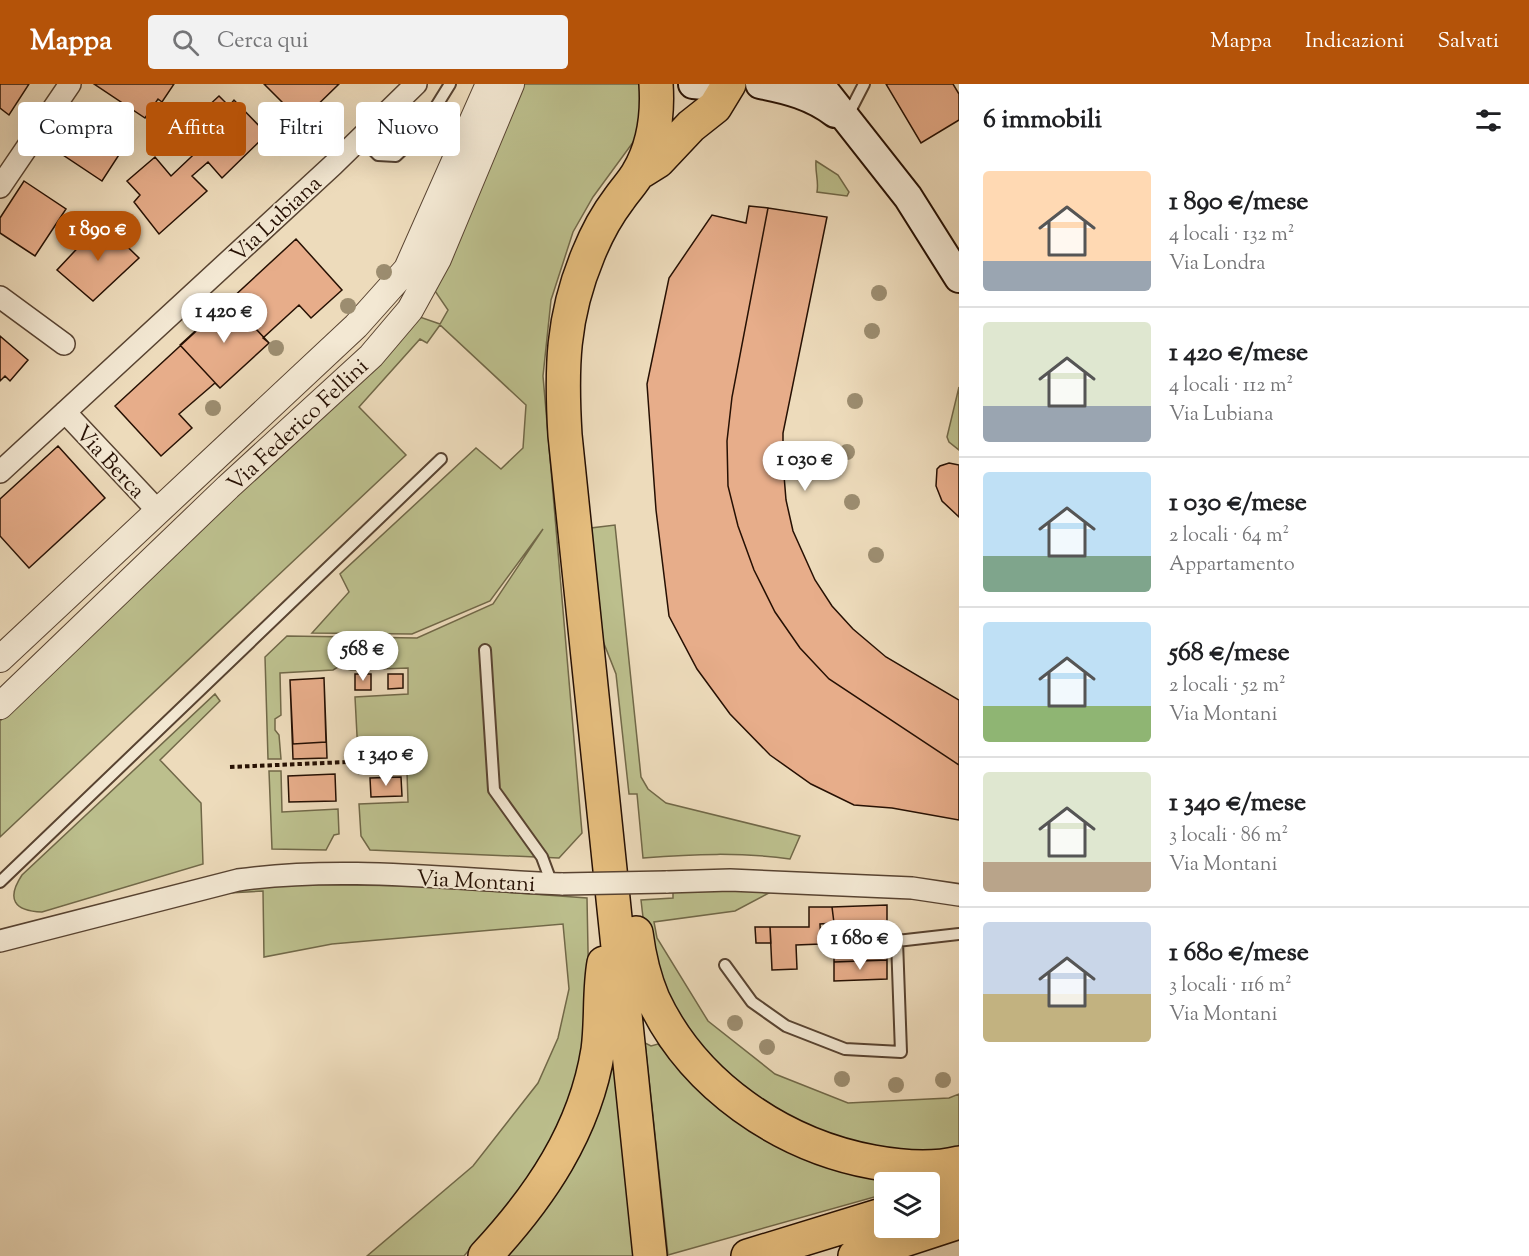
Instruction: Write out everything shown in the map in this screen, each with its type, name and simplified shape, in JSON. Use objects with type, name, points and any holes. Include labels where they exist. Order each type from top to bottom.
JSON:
[{"type":"highway","points":[[650,1256],[565,435],[562,360],[567,317],[585,262],[601,227],[638,173],[652,137],[657,99],[656,84]]},
{"type":"highway","points":[[638,173],[658,161],[691,126],[715,107],[728,84]]},
{"type":"highway","points":[[609,856],[630,895],[640,963],[653,999],[690,1057],[738,1103],[794,1137],[836,1153],[907,1167],[959,1163]]},
{"type":"highway","points":[[485,1256],[543,1186],[557,1165],[577,1124],[594,1071],[602,1016],[604,966],[615,911]]},
{"type":"highway","points":[[940,1195],[959,1188]]},
{"type":"highway","points":[[748,1256],[874,1217]]},
{"type":"highway","points":[[855,1256],[959,1222]]},
{"type":"main road","points":[[693,84],[715,86],[728,84]]},
{"type":"main road","points":[[760,84],[801,94],[822,104],[846,120]]},
{"type":"main road","points":[[819,84],[908,197],[959,278]]},
{"type":"street","points":[[0,188],[70,84]]},
{"type":"street","name":"Via Lubiana","points":[[398,102],[416,84]]},
{"type":"street","name":"Via Federico Fellini","points":[[0,659],[356,326],[407,269],[489,84]]},
{"type":"street","name":"Via Federico Fellini","points":[[0,706],[236,480],[370,356],[410,310],[426,284],[462,205],[511,84]]},
{"type":"street","name":"Via Lubiana","points":[[0,472],[356,143]]},
{"type":"street","points":[[0,297],[64,344]]},
{"type":"street","name":"Via Berca","points":[[65,412],[157,510]]},
{"type":"street","name":"Via Montani","points":[[0,941],[238,880],[274,875],[350,874],[557,884],[730,880],[912,888],[959,895]]},
{"type":"lane","points":[[439,102],[450,84]]},
{"type":"lane","points":[[846,120],[864,84]]},
{"type":"lane","points":[[0,882],[441,459]]},
{"type":"lane","points":[[485,650],[494,790],[542,857],[557,884]]},
{"type":"lane","points":[[725,965],[752,1002],[786,1026],[845,1050],[901,1052],[897,941],[959,934]]},
{"type":"path","points":[[230,768],[347,762]]},
{"type":"green space","points":[[524,84],[642,84],[642,130],[593,197],[573,232],[551,300],[543,376],[582,833],[559,858],[370,850],[361,836],[359,804],[408,802],[407,772],[359,774],[355,697],[408,694],[408,668],[351,670],[338,667],[333,670],[280,673],[281,715],[275,719],[275,730],[279,735],[281,759],[268,759],[265,657],[287,636],[417,638],[493,604],[543,529],[490,601],[412,634],[312,633],[349,592],[340,574],[476,448],[501,469],[523,448],[526,405],[440,325],[427,343],[420,339],[359,407],[406,455],[0,837],[0,721],[420,317],[440,324],[448,310],[435,291]]},
{"type":"green space","points":[[816,161],[838,175],[849,192],[847,196],[817,192]]},
{"type":"green space","points":[[959,387],[959,450],[949,442],[947,437]]},
{"type":"green space","points":[[615,525],[641,777],[648,789],[666,803],[800,836],[790,859],[717,854],[643,858],[637,794],[629,794],[616,674],[603,641],[591,528]]},
{"type":"green space","points":[[215,694],[220,701],[160,760],[201,803],[203,864],[42,912],[19,906],[14,897],[14,891],[22,875]]},
{"type":"green space","points":[[269,771],[281,771],[282,812],[338,809],[339,834],[334,835],[326,850],[272,849]]},
{"type":"green space","points":[[267,884],[421,886],[587,898],[589,1002],[585,1058],[545,1159],[464,1256],[367,1256],[473,1166],[538,1083],[558,1038],[569,989],[563,924],[332,944],[264,957],[263,891],[229,893]]},
{"type":"green space","points":[[734,889],[769,893],[735,911],[654,922],[657,938],[708,1021],[775,1074],[848,1103],[949,1098],[959,1094],[959,1149],[920,1152],[881,1148],[841,1139],[803,1125],[768,1106],[735,1083],[706,1055],[683,1024],[659,976],[647,943],[641,900],[673,898],[673,892]]},
{"type":"green space","points":[[645,1043],[651,1046],[658,1044],[686,1071],[904,1172],[874,1172],[874,1197],[668,1255]]},
{"type":"green space","points":[[610,1061],[615,1064],[635,1256],[499,1256]]},
{"type":"building","points":[[0,84],[29,84],[9,115],[0,108]]},
{"type":"building","points":[[94,84],[174,84],[162,102],[158,99],[156,102],[146,102],[145,118],[134,111],[134,102],[121,102]]},
{"type":"building","points":[[264,84],[339,84],[321,102],[282,102]]},
{"type":"building","points":[[886,84],[953,84],[959,94],[959,120],[921,143]]},
{"type":"building","points":[[219,96],[225,102],[213,102]]},
{"type":"building","points":[[246,112],[258,125],[258,143],[246,155]]},
{"type":"building","points":[[64,156],[118,156],[102,181]]},
{"type":"building","points":[[192,156],[244,156],[222,178],[208,162],[192,176],[207,191],[159,234],[134,202],[140,195],[127,181],[155,157],[171,176]]},
{"type":"building","points":[[24,181],[66,209],[35,256],[0,233],[0,218]]},
{"type":"building","points":[[749,206],[768,208],[732,397],[727,441],[728,486],[738,526],[754,570],[775,612],[800,648],[829,679],[959,765],[959,820],[892,808],[854,805],[811,784],[770,755],[730,714],[697,669],[669,616],[656,510],[647,384],[669,278],[712,215],[746,223]]},
{"type":"building","points":[[768,208],[827,217],[783,433],[786,500],[793,531],[815,580],[832,606],[853,629],[886,657],[959,700],[959,765],[829,679],[800,648],[775,612],[754,570],[738,526],[728,486],[727,441],[732,397]]},
{"type":"building","points":[[102,222],[139,258],[93,301],[57,270]]},
{"type":"building","points":[[296,239],[342,290],[311,318],[299,305],[263,338],[269,343],[220,388],[215,383],[179,414],[192,428],[161,456],[115,406]]},
{"type":"building","points":[[229,300],[269,343],[220,388],[180,345]]},
{"type":"building","points":[[0,336],[28,360],[10,381],[5,376],[0,381]]},
{"type":"building","points":[[58,446],[105,498],[29,568],[0,536],[0,499]]},
{"type":"building","points":[[949,463],[959,465],[959,517],[942,501],[936,486],[937,469]]},
{"type":"building","points":[[355,674],[371,674],[371,690],[355,690]]},
{"type":"building","points":[[388,674],[403,674],[403,688],[388,689]]},
{"type":"building","points":[[324,678],[327,758],[293,759],[290,680]]},
{"type":"building","points":[[324,678],[326,742],[293,744],[290,680]]},
{"type":"building","points":[[335,774],[336,801],[289,802],[288,776]]},
{"type":"building","points":[[401,777],[402,796],[371,797],[370,778]]},
{"type":"building","points":[[887,905],[887,921],[834,923],[832,907]]},
{"type":"building","points":[[809,907],[832,907],[834,923],[820,924],[821,944],[796,945],[797,969],[772,970],[770,927],[809,927]]},
{"type":"building","points":[[887,921],[887,960],[834,962],[834,923]]},
{"type":"building","points":[[755,927],[770,927],[771,943],[756,943]]},
{"type":"building","points":[[887,960],[887,979],[834,981],[834,962]]}]
